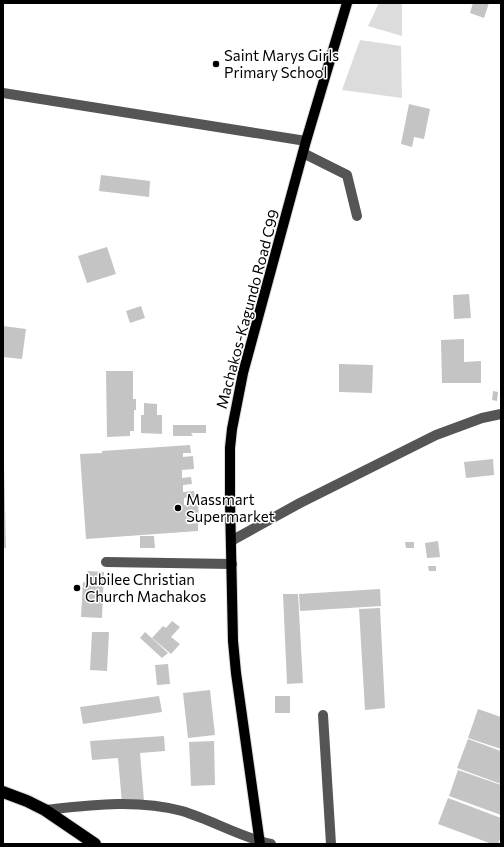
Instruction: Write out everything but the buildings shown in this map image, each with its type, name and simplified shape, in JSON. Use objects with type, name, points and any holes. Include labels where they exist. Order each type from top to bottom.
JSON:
[{"type":"highway","points":[[3,792],[45,810],[95,844]]},
{"type":"main road","name":"Machakos-Kagundo Road C99","points":[[260,843],[236,673],[233,641],[230,448],[235,410],[243,372],[306,141],[347,3]]},
{"type":"street","points":[[3,93],[306,141]]},
{"type":"street","points":[[303,153],[347,175],[357,216]]},
{"type":"street","points":[[231,541],[300,503],[436,435],[482,418],[501,414]]},
{"type":"street","points":[[106,562],[232,564]]},
{"type":"street","points":[[323,715],[331,844]]},
{"type":"street","points":[[45,810],[118,804],[152,806],[188,814],[214,822],[260,843],[271,844]]},
{"type":"shaded area","points":[[379,3],[402,3],[402,36],[368,26]]},
{"type":"shaded area","points":[[360,40],[401,46],[402,98],[342,90]]},
{"type":"place","name":"Saint Marys Girls Primary School","points":[[216,64]]},
{"type":"place","name":"Massmart Supermarket","points":[[178,508]]},
{"type":"place","name":"Jubilee Christian Church Machakos","points":[[77,588]]}]
